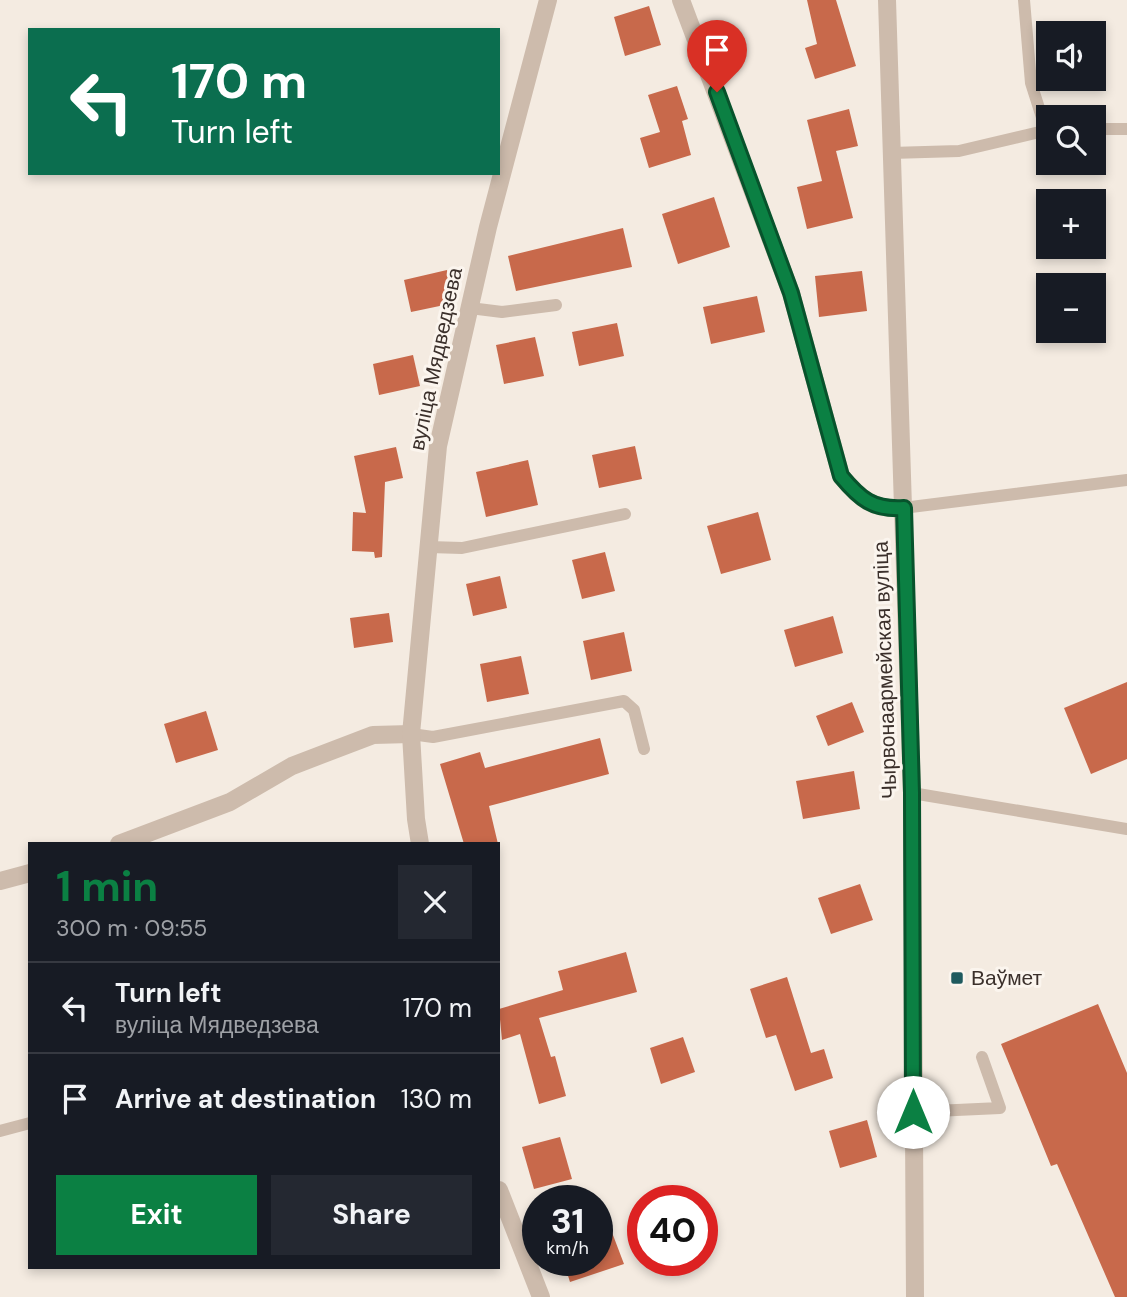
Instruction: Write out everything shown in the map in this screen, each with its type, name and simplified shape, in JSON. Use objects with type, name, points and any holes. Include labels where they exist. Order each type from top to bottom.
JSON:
[{"type":"street","name":"вуліца Мядведзева","points":[[420,842],[411,734],[439,446],[470,308],[548,0]]},
{"type":"street","points":[[681,0],[791,293],[841,476],[856,495],[871,506],[904,508]]},
{"type":"street","name":"Чырвонаармейская вуліца","points":[[887,0],[912,793],[915,1297]]},
{"type":"street","points":[[124,842],[230,802],[292,766],[373,735],[411,734]]},
{"type":"street","points":[[0,881],[28,874]]},
{"type":"street","points":[[500,1193],[541,1297]]},
{"type":"lane","points":[[1024,0],[1031,83],[1038,105]]},
{"type":"lane","points":[[1106,129],[1127,129]]},
{"type":"lane","points":[[891,153],[960,151],[1036,133]]},
{"type":"lane","points":[[470,308],[502,312],[556,305]]},
{"type":"lane","points":[[904,508],[1127,480]]},
{"type":"lane","points":[[429,547],[462,548],[625,514]]},
{"type":"lane","points":[[411,734],[433,737],[624,701],[634,710],[643,749]]},
{"type":"lane","points":[[912,793],[1127,829]]},
{"type":"lane","points":[[913,1112],[1000,1108],[982,1057]]},
{"type":"lane","points":[[0,1131],[28,1124]]},
{"type":"building","points":[[807,0],[836,0],[856,66],[815,79],[805,48],[817,44]]},
{"type":"building","points":[[649,6],[661,45],[625,56],[614,17]]},
{"type":"building","points":[[677,86],[688,119],[682,121],[691,155],[649,168],[640,138],[660,132],[648,95]]},
{"type":"building","points":[[849,109],[858,146],[836,151],[853,218],[807,229],[797,187],[822,181],[807,120]]},
{"type":"building","points":[[714,197],[730,247],[678,264],[662,214]]},
{"type":"building","points":[[623,228],[632,267],[516,291],[508,256]]},
{"type":"building","points":[[447,270],[454,303],[411,312],[404,280]]},
{"type":"building","points":[[862,271],[867,311],[819,317],[815,276]]},
{"type":"building","points":[[757,296],[765,332],[711,344],[703,307]]},
{"type":"building","points":[[617,323],[624,356],[579,366],[572,332]]},
{"type":"building","points":[[535,337],[544,376],[504,384],[496,345]]},
{"type":"building","points":[[413,355],[420,386],[379,395],[373,364]]},
{"type":"building","points":[[635,446],[642,479],[599,488],[592,455]]},
{"type":"building","points":[[396,447],[403,478],[385,482],[382,557],[375,558],[374,552],[352,551],[353,512],[366,513],[354,456]]},
{"type":"building","points":[[528,460],[538,505],[486,517],[476,472]]},
{"type":"building","points":[[758,512],[771,560],[721,574],[707,526]]},
{"type":"building","points":[[605,552],[615,591],[582,599],[572,560]]},
{"type":"building","points":[[500,576],[507,608],[473,616],[466,584]]},
{"type":"building","points":[[389,613],[393,642],[354,648],[350,618]]},
{"type":"building","points":[[833,616],[843,653],[795,667],[784,630]]},
{"type":"building","points":[[624,632],[632,671],[591,680],[583,641]]},
{"type":"building","points":[[521,656],[529,694],[487,702],[480,664]]},
{"type":"building","points":[[1127,682],[1127,759],[1091,774],[1064,708]]},
{"type":"building","points":[[852,702],[864,732],[828,746],[816,716]]},
{"type":"building","points":[[206,711],[218,750],[176,763],[164,724]]},
{"type":"building","points":[[600,738],[609,774],[489,806],[498,842],[463,842],[440,764],[480,752],[485,768]]},
{"type":"building","points":[[854,771],[860,809],[803,819],[796,781]]},
{"type":"building","points":[[860,884],[873,920],[831,934],[818,898]]},
{"type":"building","points":[[626,952],[637,992],[539,1018],[551,1057],[555,1056],[566,1096],[539,1104],[520,1034],[502,1040],[500,1009],[563,990],[558,971]]},
{"type":"building","points":[[787,977],[811,1053],[824,1049],[833,1078],[795,1091],[776,1035],[766,1038],[750,989]]},
{"type":"building","points":[[1098,1004],[1127,1073],[1127,1297],[1115,1297],[1057,1164],[1051,1166],[1001,1044]]},
{"type":"building","points":[[683,1037],[695,1072],[661,1084],[650,1048]]},
{"type":"building","points":[[867,1120],[877,1157],[840,1168],[829,1131]]},
{"type":"building","points":[[560,1137],[572,1179],[549,1185],[533,1185],[522,1147]]},
{"type":"building","points":[[613,1235],[624,1264],[613,1268]]},
{"type":"building","points":[[568,1276],[588,1276],[570,1282]]},
{"type":"place","name":"Ваўмет","points":[[957,978]]},
{"type":"route","points":[[717,92],[791,293],[841,476],[856,495],[871,506],[904,508],[912,793],[913,1112]]}]
